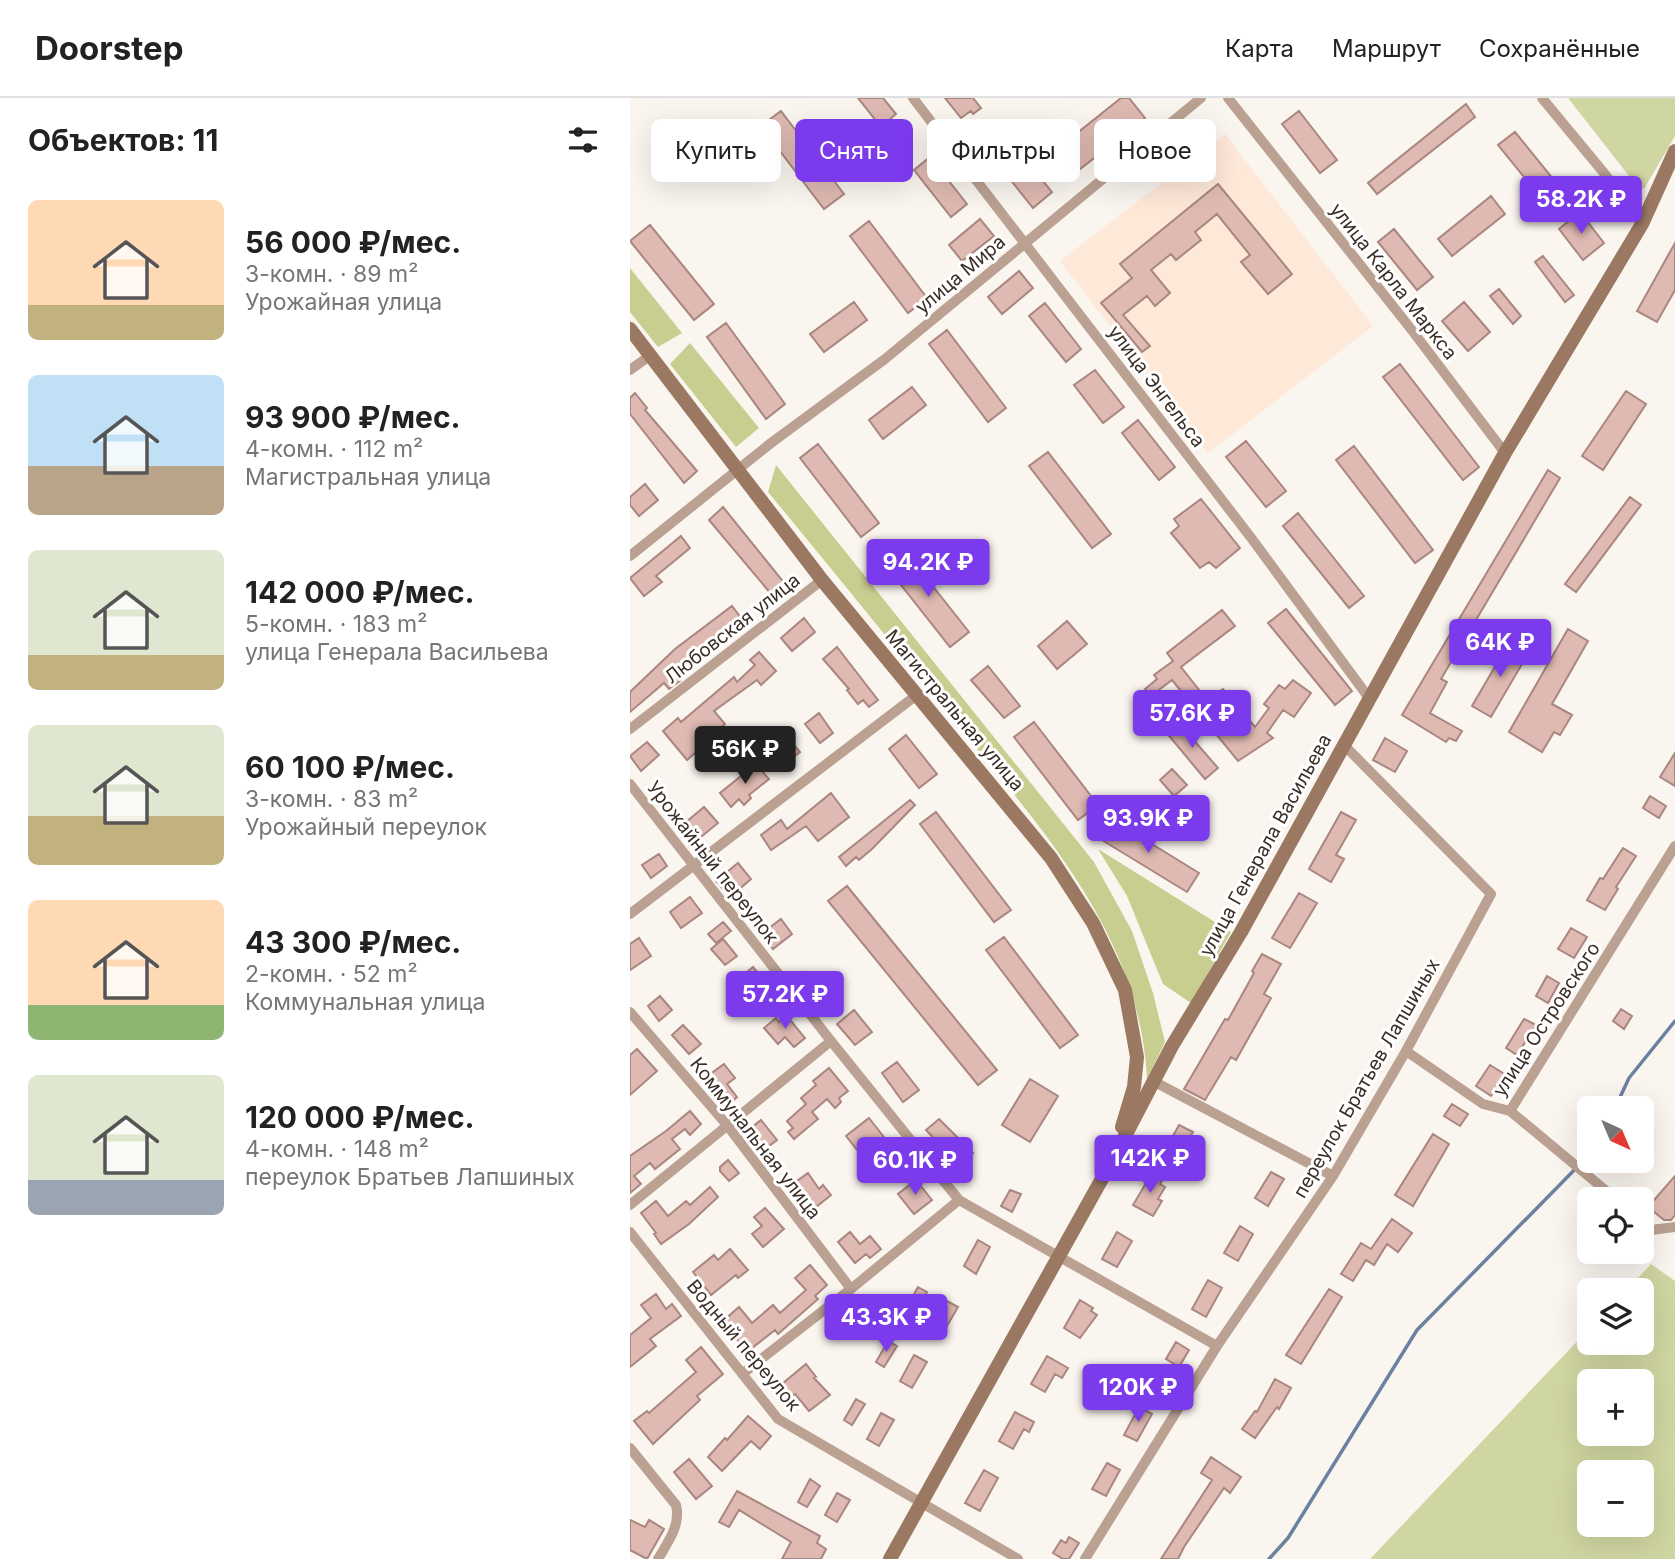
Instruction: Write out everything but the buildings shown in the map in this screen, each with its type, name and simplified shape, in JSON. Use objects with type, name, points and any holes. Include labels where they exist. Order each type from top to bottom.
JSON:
[{"type":"main road","name":"улица Генерала Васильева","points":[[890,1559],[1060,1257],[1153,1081],[1241,932],[1505,453],[1642,224],[1675,151]]},
{"type":"main road","name":"Магистральная улица","points":[[630,329],[822,580],[1051,858],[1093,923],[1125,990],[1137,1057],[1134,1087],[1113,1159]]},
{"type":"street","name":"улица Энгельса","points":[[913,98],[1252,539],[1370,698]]},
{"type":"street","name":"улица Мира","points":[[630,556],[737,470],[884,359],[1201,98]]},
{"type":"street","name":"улица Карла Маркса","points":[[1228,98],[1411,329],[1505,453]]},
{"type":"street","points":[[1542,98],[1642,224]]},
{"type":"street","points":[[630,370],[651,355]]},
{"type":"street","name":"Любовская улица","points":[[630,729],[822,580]]},
{"type":"street","points":[[630,914],[918,694]]},
{"type":"street","name":"переулок Братьев Лапшиных","points":[[1085,1559],[1216,1346],[1333,1176],[1406,1051],[1491,894],[1343,744]]},
{"type":"street","name":"Урожайный переулок","points":[[630,783],[831,1041],[959,1199],[1216,1346]]},
{"type":"street","name":"улица Островского","points":[[1406,1051],[1483,1104],[1510,1111],[1675,847]]},
{"type":"street","name":"Коммунальная улица","points":[[630,1012],[727,1125],[851,1289]]},
{"type":"street","points":[[630,1205],[831,1041]]},
{"type":"street","points":[[1153,1081],[1333,1176]]},
{"type":"street","points":[[1510,1111],[1602,1187]]},
{"type":"street","points":[[743,1374],[959,1199]]},
{"type":"street","points":[[1654,1230],[1675,1227]]},
{"type":"street","name":"Водный переулок","points":[[630,1232],[778,1419],[1018,1559]]},
{"type":"street","points":[[630,1448],[676,1505],[679,1515],[674,1532],[658,1559]]},
{"type":"shaded area","points":[[1225,134],[1373,326],[1208,453],[1060,261],[1163,182],[1216,182],[1216,141]]},
{"type":"green space","points":[[1568,98],[1675,98],[1675,136],[1644,189],[1633,181]]},
{"type":"green space","points":[[630,268],[682,333],[658,347],[630,312]]},
{"type":"green space","points":[[690,343],[759,428],[736,447],[670,364]]},
{"type":"green space","points":[[776,465],[1094,862],[1132,931],[1153,993],[1165,1042],[1147,1079],[1140,1026],[1126,976],[1105,929],[1080,884],[1018,799],[768,492]]},
{"type":"green space","points":[[1098,849],[1231,932],[1191,1003],[1163,984],[1127,896]]},
{"type":"green space","points":[[1651,1264],[1675,1281],[1675,1559],[1370,1559],[1577,1342],[1577,1355],[1654,1355],[1654,1278],[1638,1278]]},
{"type":"waterway","points":[[1621,1096],[1629,1078],[1675,1021]]},
{"type":"waterway","points":[[1269,1559],[1288,1538],[1417,1330],[1577,1167]]}]
